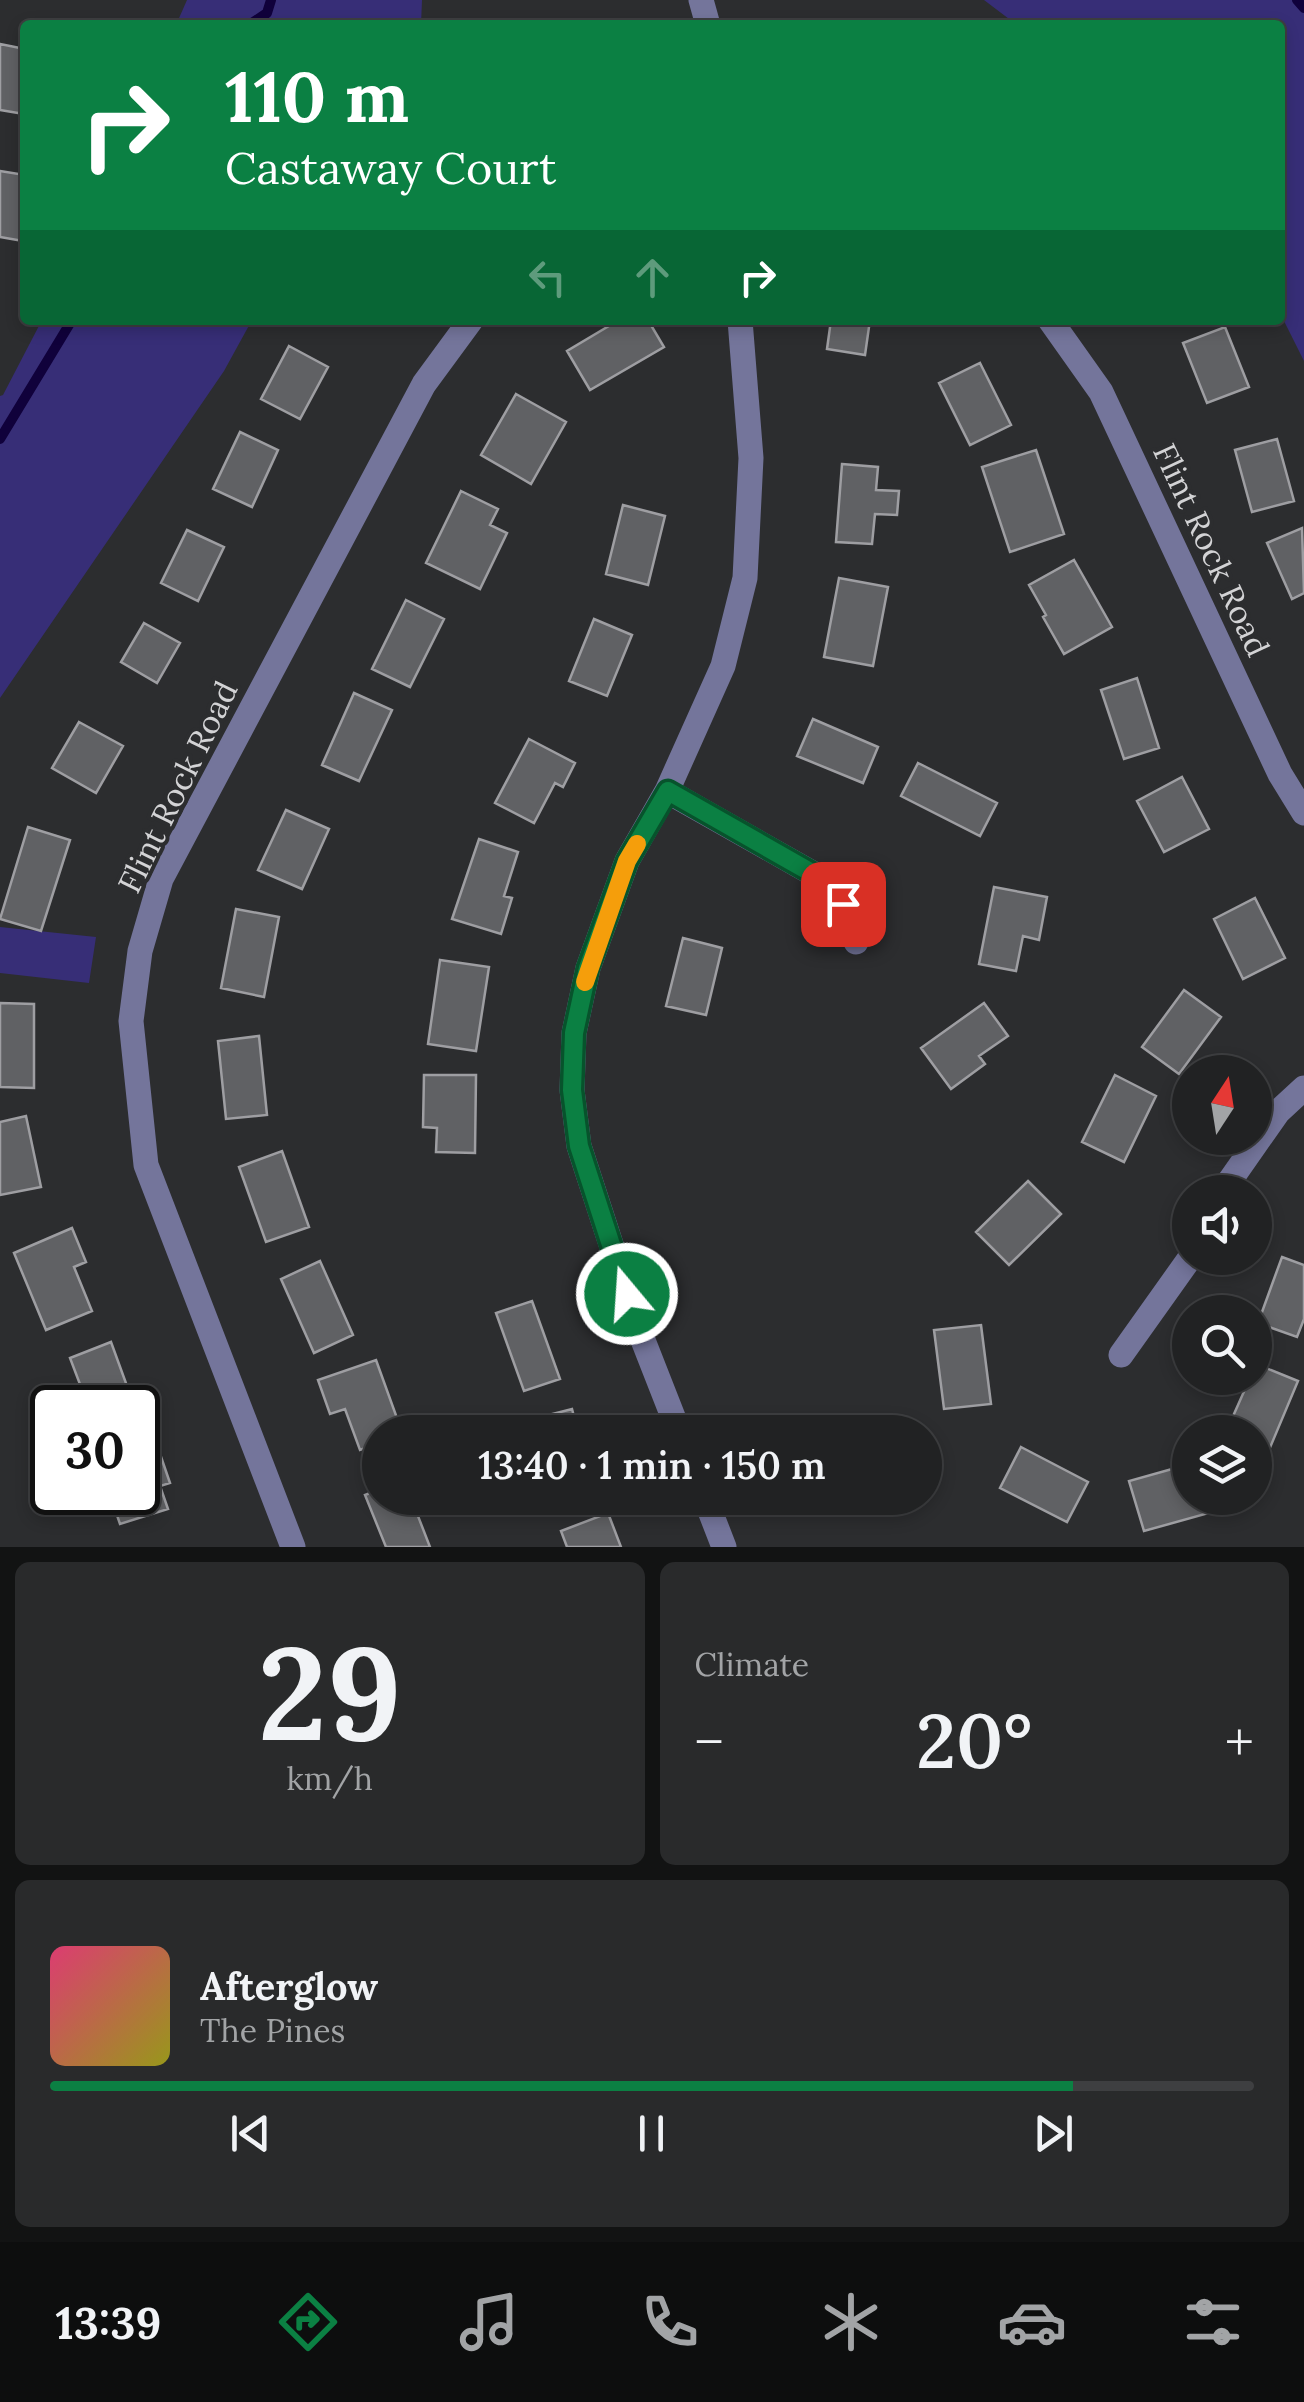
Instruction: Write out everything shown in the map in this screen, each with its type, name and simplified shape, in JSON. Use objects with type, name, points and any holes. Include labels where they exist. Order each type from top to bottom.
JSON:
[{"type":"street","name":"Flint Rock Road","points":[[293,1547],[146,1166],[132,1021],[140,951],[170,862],[424,384],[467,325]]},
{"type":"street","points":[[672,1415],[639,1330],[579,1146],[572,1090],[574,1033],[588,968],[627,861],[668,791],[723,666],[745,578],[751,458],[740,325]]},
{"type":"street","name":"Flint Rock Road","points":[[1054,325],[1101,392],[1280,774],[1304,812]]},
{"type":"street","points":[[668,791],[819,877],[843,904],[856,942]]},
{"type":"street","points":[[1234,1175],[1278,1112],[1304,1088]]},
{"type":"street","points":[[1122,1354],[1178,1275]]},
{"type":"street","points":[[711,1515],[724,1547]]},
{"type":"shaded area","points":[[187,0],[422,0],[421,20],[178,20]]},
{"type":"shaded area","points":[[984,0],[1304,0],[1304,361],[1285,323],[1285,20],[1010,20]]},
{"type":"shaded area","points":[[39,325],[249,325],[224,371],[0,698],[0,396]]},
{"type":"shaded area","points":[[0,927],[96,937],[89,983],[0,973]]},
{"type":"building","points":[[0,44],[20,48],[20,113],[0,110]]},
{"type":"building","points":[[0,171],[20,174],[20,240],[0,237]]},
{"type":"building","points":[[611,325],[651,325],[664,347],[590,390],[567,351]]},
{"type":"building","points":[[830,325],[869,325],[865,355],[827,349]]},
{"type":"building","points":[[1225,327],[1249,387],[1207,403],[1183,343]]},
{"type":"building","points":[[289,346],[328,367],[300,419],[261,399]]},
{"type":"building","points":[[980,363],[1011,425],[970,445],[939,383]]},
{"type":"building","points":[[516,394],[566,422],[531,484],[481,455]]},
{"type":"building","points":[[240,432],[278,450],[252,507],[213,489]]},
{"type":"building","points":[[1277,439],[1294,501],[1252,512],[1235,450]]},
{"type":"building","points":[[1036,450],[1064,534],[1010,552],[982,467]]},
{"type":"building","points":[[842,464],[878,467],[876,490],[899,491],[897,515],[875,514],[872,544],[836,542]]},
{"type":"building","points":[[461,491],[498,509],[490,525],[507,533],[480,589],[426,563]]},
{"type":"building","points":[[623,505],[665,516],[648,585],[606,574]]},
{"type":"building","points":[[1302,528],[1304,593],[1292,599],[1267,543]]},
{"type":"building","points":[[187,530],[224,547],[198,601],[161,583]]},
{"type":"building","points":[[1074,560],[1112,627],[1064,654],[1029,585]]},
{"type":"building","points":[[839,578],[888,587],[873,666],[824,657]]},
{"type":"building","points":[[406,600],[444,619],[410,687],[372,669]]},
{"type":"building","points":[[594,619],[632,635],[607,696],[569,681]]},
{"type":"building","points":[[144,623],[180,643],[157,683],[121,662]]},
{"type":"building","points":[[1137,678],[1159,748],[1124,759],[1101,690]]},
{"type":"building","points":[[354,693],[392,710],[359,781],[322,765]]},
{"type":"building","points":[[813,719],[878,747],[863,783],[797,756]]},
{"type":"building","points":[[79,722],[123,746],[96,793],[52,768]]},
{"type":"building","points":[[529,739],[575,763],[563,787],[555,783],[534,823],[495,803]]},
{"type":"building","points":[[918,763],[997,803],[980,836],[901,796]]},
{"type":"building","points":[[1182,777],[1209,829],[1164,852],[1137,801]]},
{"type":"building","points":[[286,810],[329,829],[302,889],[258,870]]},
{"type":"building","points":[[28,827],[70,840],[41,931],[0,919]]},
{"type":"building","points":[[479,839],[518,852],[504,896],[512,898],[501,934],[452,919]]},
{"type":"building","points":[[994,887],[1047,897],[1039,940],[1023,936],[1016,971],[979,964]]},
{"type":"building","points":[[1255,898],[1285,958],[1243,979],[1214,919]]},
{"type":"building","points":[[236,909],[279,917],[264,997],[221,988]]},
{"type":"building","points":[[683,938],[722,948],[706,1015],[666,1006]]},
{"type":"building","points":[[440,960],[489,967],[476,1051],[428,1044]]},
{"type":"building","points":[[1184,990],[1221,1017],[1193,1055],[1172,1055],[1172,1069],[1142,1047]]},
{"type":"building","points":[[0,1003],[34,1004],[34,1088],[0,1087]]},
{"type":"building","points":[[984,1003],[1008,1036],[979,1056],[985,1064],[951,1089],[921,1048]]},
{"type":"building","points":[[259,1036],[267,1115],[226,1119],[218,1041]]},
{"type":"building","points":[[424,1075],[476,1075],[475,1153],[436,1152],[437,1128],[423,1127]]},
{"type":"building","points":[[1115,1075],[1156,1096],[1124,1162],[1082,1142]]},
{"type":"building","points":[[26,1116],[41,1187],[0,1195],[0,1122]]},
{"type":"building","points":[[282,1151],[309,1227],[266,1242],[239,1167]]},
{"type":"building","points":[[1028,1181],[1061,1214],[1009,1265],[976,1232]]},
{"type":"building","points":[[72,1228],[86,1262],[74,1267],[92,1311],[46,1330],[14,1253]]},
{"type":"building","points":[[1282,1257],[1304,1265],[1304,1319],[1297,1337],[1272,1328],[1272,1295],[1268,1295]]},
{"type":"building","points":[[320,1261],[353,1335],[314,1353],[281,1279]]},
{"type":"building","points":[[532,1301],[560,1379],[524,1391],[496,1313]]},
{"type":"building","points":[[981,1325],[991,1404],[944,1409],[934,1330]]},
{"type":"building","points":[[111,1342],[127,1385],[80,1385],[70,1358]]},
{"type":"building","points":[[376,1360],[396,1415],[362,1415],[360,1450],[345,1409],[330,1414],[318,1380]]},
{"type":"building","points":[[1272,1370],[1298,1381],[1272,1443],[1272,1415],[1234,1415],[1242,1395],[1272,1395]]},
{"type":"building","points":[[572,1409],[574,1415],[549,1415]]},
{"type":"building","points":[[1021,1447],[1088,1482],[1067,1522],[1000,1488]]},
{"type":"building","points":[[160,1454],[170,1483],[160,1486]]},
{"type":"building","points":[[1172,1469],[1172,1515],[1202,1515],[1144,1531],[1129,1481]]},
{"type":"building","points":[[160,1486],[168,1509],[160,1512]]},
{"type":"building","points":[[117,1515],[149,1515],[120,1524]]},
{"type":"building","points":[[373,1515],[418,1515],[430,1547],[386,1547]]},
{"type":"building","points":[[609,1515],[621,1547],[567,1547],[561,1531]]},
{"type":"waterway","points":[[256,20],[267,13],[271,0]]},
{"type":"waterway","points":[[1297,0],[1304,8]]},
{"type":"waterway","points":[[0,439],[69,325]]},
{"type":"slow traffic","points":[[585,982],[627,861],[637,844]]},
{"type":"route","points":[[627,1294],[579,1146],[572,1090],[574,1033],[588,968],[627,861],[668,791],[819,877],[843,904]]}]
